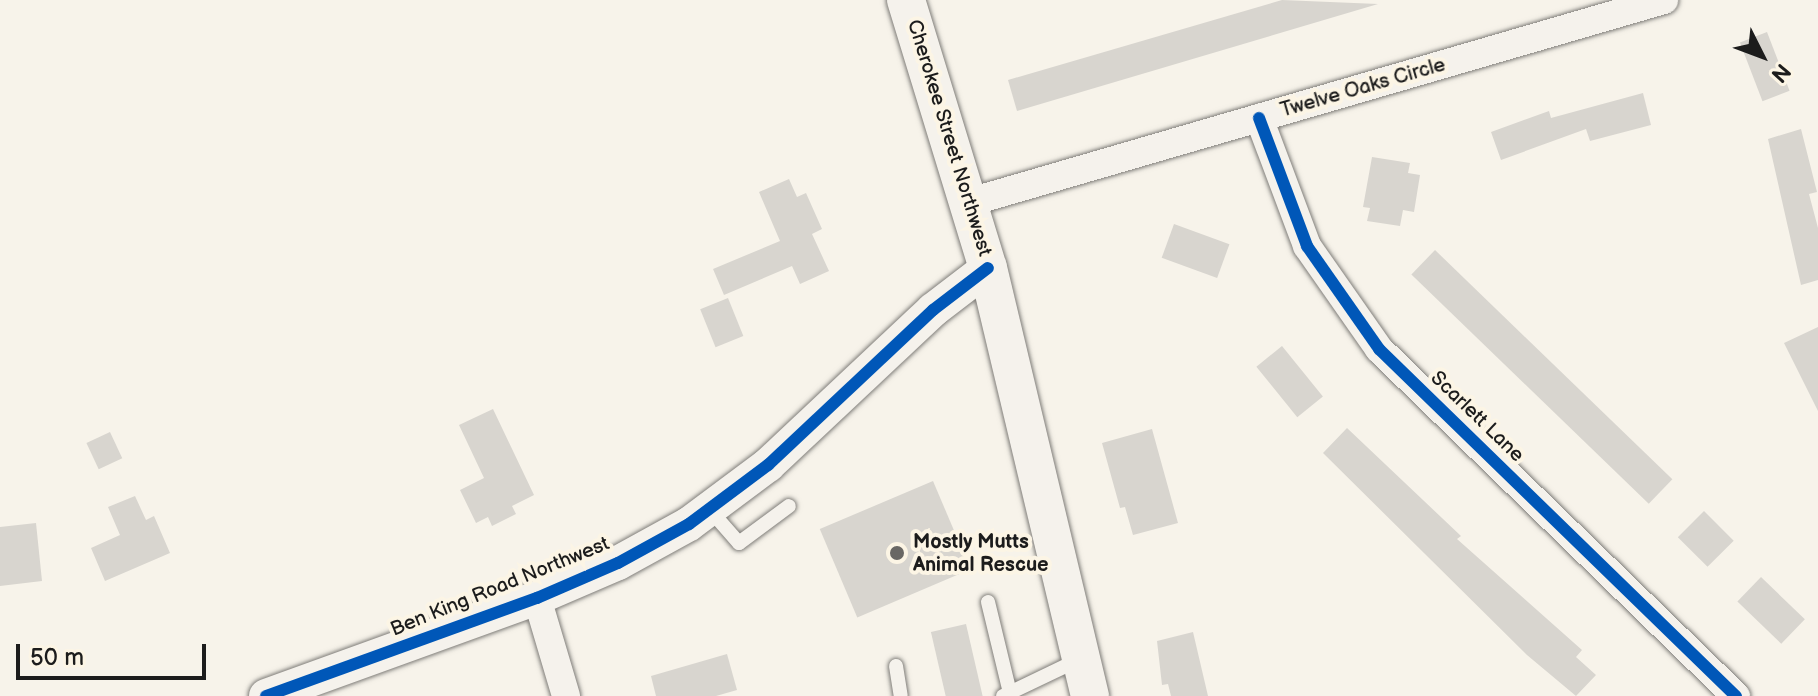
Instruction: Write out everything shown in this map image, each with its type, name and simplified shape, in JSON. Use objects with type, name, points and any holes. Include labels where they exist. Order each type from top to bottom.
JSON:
[{"type":"main road","name":"Cherokee Street Northwest","points":[[906,0],[988,268],[1090,696]]},
{"type":"street","name":"Twelve Oaks Circle","points":[[970,202],[1664,0]]},
{"type":"street","name":"Scarlett Lane","points":[[1259,118],[1307,246],[1379,349],[1736,696]]},
{"type":"street","name":"Ben King Road Northwest","points":[[266,696],[537,598],[618,563],[710,509],[768,465],[933,310],[988,268]]},
{"type":"street","points":[[537,598],[566,696]]},
{"type":"lane","points":[[710,509],[739,543],[789,506]]},
{"type":"lane","points":[[988,602],[1006,694],[1082,659]]},
{"type":"lane","points":[[896,666],[901,696]]},
{"type":"building","points":[[1282,0],[1378,4],[1017,111],[1008,80]]},
{"type":"building","points":[[1767,32],[1790,91],[1763,101],[1740,42]]},
{"type":"building","points":[[1643,93],[1651,125],[1590,141],[1586,129],[1501,160],[1491,132],[1549,111],[1551,118]]},
{"type":"building","points":[[1801,129],[1817,192],[1809,194],[1818,228],[1818,280],[1801,285],[1768,139]]},
{"type":"building","points":[[1372,157],[1410,163],[1408,173],[1420,175],[1414,212],[1403,210],[1400,226],[1367,221],[1370,208],[1363,207]]},
{"type":"building","points":[[789,179],[797,197],[806,193],[822,229],[812,234],[829,271],[800,284],[792,266],[724,295],[713,269],[780,241],[759,192]]},
{"type":"building","points":[[1174,224],[1229,244],[1217,278],[1162,258]]},
{"type":"building","points":[[1435,250],[1672,479],[1649,504],[1411,274]]},
{"type":"building","points":[[728,298],[743,336],[716,347],[700,309]]},
{"type":"building","points":[[1818,327],[1818,411],[1784,343]]},
{"type":"building","points":[[1282,346],[1323,397],[1297,417],[1256,367]]},
{"type":"building","points":[[493,409],[534,495],[512,506],[516,514],[492,526],[488,517],[476,523],[460,490],[484,478],[459,425]]},
{"type":"building","points":[[1347,428],[1461,536],[1457,539],[1582,650],[1576,657],[1596,675],[1576,696],[1527,655],[1323,453]]},
{"type":"building","points":[[1152,429],[1178,523],[1133,535],[1125,507],[1120,508],[1102,443]]},
{"type":"building","points":[[110,432],[122,458],[99,469],[86,443]]},
{"type":"building","name":"Mostly Mutts Animal Rescue","points":[[933,481],[971,569],[857,617],[820,529]]},
{"type":"building","points":[[135,496],[146,520],[154,516],[170,553],[105,581],[91,548],[120,535],[108,507]]},
{"type":"building","points":[[1704,511],[1734,541],[1708,567],[1678,537]]},
{"type":"building","points":[[36,523],[42,581],[0,586],[0,527]]},
{"type":"building","points":[[1761,577],[1805,619],[1781,644],[1737,601]]},
{"type":"building","points":[[966,624],[983,696],[946,696],[931,632]]},
{"type":"building","points":[[1193,632],[1208,696],[1171,696],[1168,684],[1162,685],[1157,641]]},
{"type":"building","points":[[727,654],[737,690],[716,696],[656,696],[651,676]]},
{"type":"cycle path","points":[[1259,118],[1307,246],[1379,349],[1736,696]]},
{"type":"cycle path","points":[[266,696],[537,598],[618,563],[689,524],[768,465],[933,310],[988,268]]},
{"type":"place","name":"Mostly Mutts Animal Rescue","points":[[897,553]]}]
